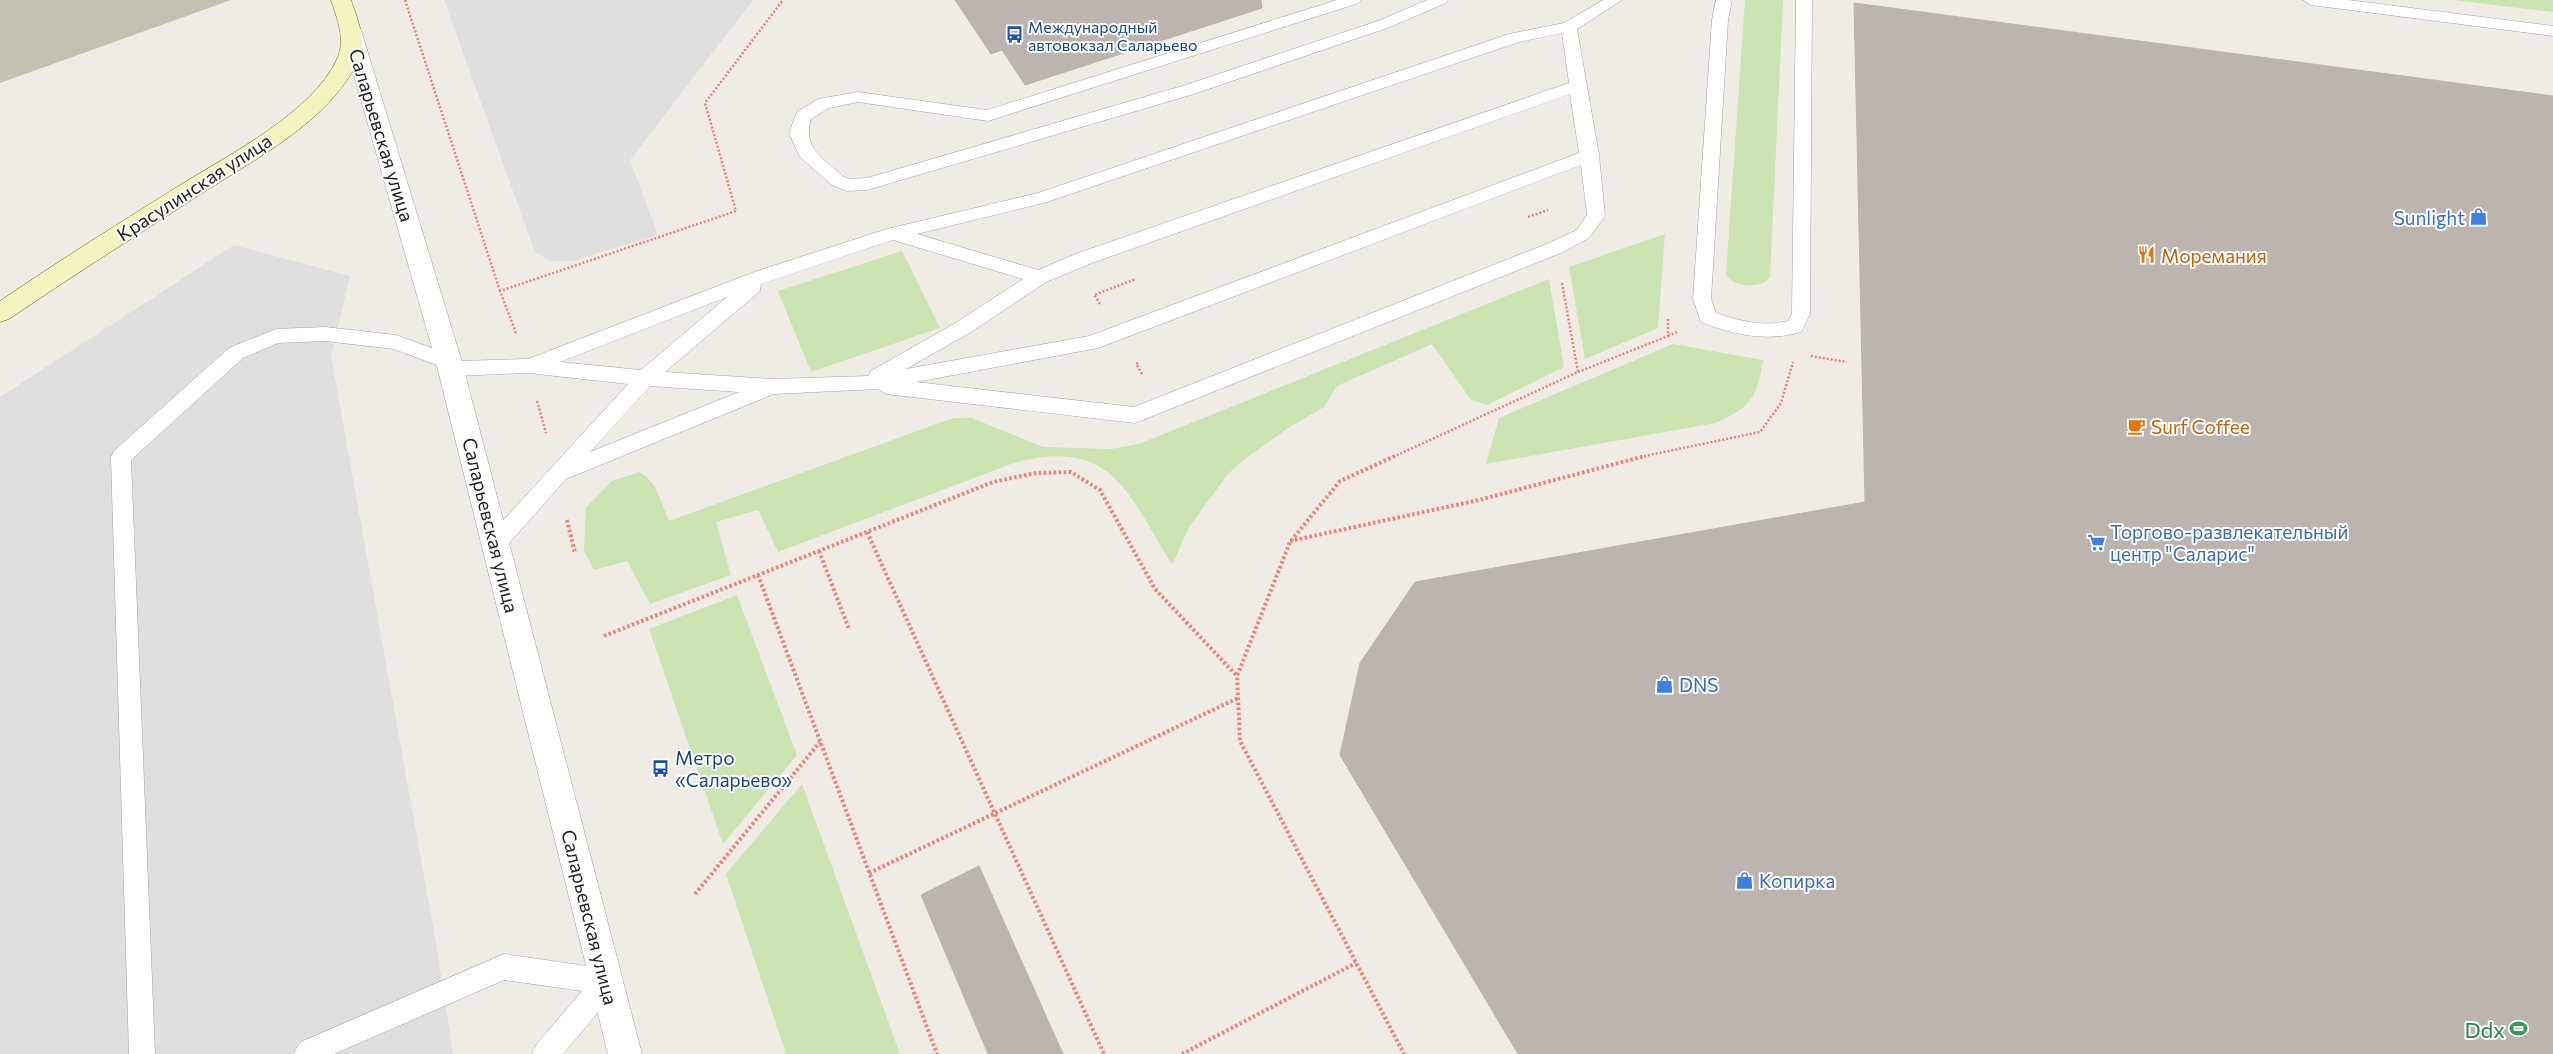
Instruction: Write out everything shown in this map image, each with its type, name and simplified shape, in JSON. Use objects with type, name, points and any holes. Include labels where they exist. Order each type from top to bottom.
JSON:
[{"type":"street","name":"Саларьевская улица","points":[[341,0],[450,365],[624,1054]]},
{"type":"street","name":"Красулинская улица","points":[[0,313],[300,117],[320,99],[348,58],[351,30]]},
{"type":"lane","points":[[1353,0],[988,116],[858,97],[824,103],[803,116],[798,133],[806,153],[838,181],[847,186],[867,184],[1040,135],[1188,90],[1384,24],[1440,0]]},
{"type":"lane","points":[[528,366],[764,276],[893,234],[1041,198],[1515,38],[1569,27],[1598,5],[1614,0]]},
{"type":"lane","points":[[1724,0],[1720,30],[1702,299],[1708,317],[1725,324],[1776,332],[1794,327],[1801,314],[1804,0]]},
{"type":"lane","points":[[2311,0],[2553,31]]},
{"type":"lane","points":[[864,384],[1135,416],[1555,248],[1583,234],[1596,216],[1590,154],[1577,86],[1569,27]]},
{"type":"lane","points":[[864,384],[964,327],[1039,276],[1577,86]]},
{"type":"lane","points":[[142,1054],[121,457],[236,353],[276,336],[325,334],[396,342],[450,365],[528,366],[645,378],[772,387],[864,384],[1091,343],[1590,154]]},
{"type":"lane","points":[[893,234],[1039,276]]},
{"type":"lane","points":[[496,543],[645,378],[764,276]]},
{"type":"lane","points":[[557,474],[772,387]]},
{"type":"lane","points":[[307,1054],[312,1050],[504,967],[607,982]]},
{"type":"lane","points":[[545,1054],[607,982]]},
{"type":"path","points":[[405,0],[500,291],[528,366],[557,474],[575,553]]},
{"type":"path","points":[[500,291],[736,211],[705,103],[783,0]]},
{"type":"path","points":[[1546,202],[1549,218]]},
{"type":"path","points":[[1560,275],[1578,372]]},
{"type":"path","points":[[1404,1054],[1240,741],[1238,676],[1290,542],[1340,481],[1578,372],[1668,336],[1668,309]]},
{"type":"path","points":[[1290,542],[1479,500],[1643,456],[1760,432],[1782,403],[1795,354]]},
{"type":"path","points":[[604,636],[993,482],[1036,473],[1071,472],[1100,490],[1155,588],[1238,676]]},
{"type":"path","points":[[867,532],[1104,1054]]},
{"type":"path","points":[[819,551],[849,629]]},
{"type":"path","points":[[758,575],[937,1054]]},
{"type":"path","points":[[869,873],[1238,698]]},
{"type":"path","points":[[695,894],[820,742]]},
{"type":"path","points":[[1182,1054],[1356,963]]},
{"type":"shaded area","points":[[0,0],[231,0],[0,83]]},
{"type":"shaded area","points":[[444,0],[753,0],[630,160],[658,235],[572,261],[550,261],[535,252]]},
{"type":"shaded area","points":[[234,245],[350,276],[331,356],[436,943],[453,1054],[0,1054],[0,397]]},
{"type":"green space","points":[[1745,0],[1783,0],[1770,278],[1766,282],[1754,285],[1734,282],[1726,274]]},
{"type":"green space","points":[[2454,0],[2553,0],[2553,12]]},
{"type":"green space","points":[[1665,234],[1658,328],[1585,359],[1569,267]]},
{"type":"green space","points":[[902,251],[940,328],[811,372],[778,291]]},
{"type":"green space","points":[[1549,279],[1564,367],[1487,405],[1471,400],[1432,344],[1337,386],[1324,407],[1288,428],[1245,459],[1228,474],[1189,527],[1172,565],[1128,494],[1112,477],[1094,464],[1072,457],[1045,457],[1011,464],[778,552],[758,510],[716,522],[731,575],[650,604],[627,561],[594,570],[584,551],[586,508],[612,481],[639,472],[651,481],[655,487],[669,521],[953,418],[972,418],[1043,447],[1111,449],[1139,444]]},
{"type":"green space","points":[[1673,344],[1763,360],[1758,383],[1750,400],[1737,412],[1715,423],[1486,464],[1499,418]]},
{"type":"green space","points":[[737,595],[797,755],[723,844],[649,629]]},
{"type":"green space","points":[[802,784],[900,1054],[786,1054],[726,874]]},
{"type":"building","points":[[955,0],[1261,0],[1262,8],[1025,85],[1002,50],[991,54]]},
{"type":"building","name":"Торгово-развлекательный центр \"Саларис\"","points":[[1854,3],[2553,96],[2553,1054],[1518,1054],[1340,755],[1360,663],[1415,582],[1865,502]]},
{"type":"building","points":[[979,866],[1063,1054],[988,1054],[921,895]]},
{"type":"place","name":"Международный автовокзал Саларьево","points":[[1014,35]]},
{"type":"place","name":"Sunlight","points":[[2479,217]]},
{"type":"place","name":"Моремания","points":[[2147,255]]},
{"type":"place","name":"Surf Coffee","points":[[2137,426]]},
{"type":"place","name":"Торгово-развлекательный центр \"Саларис\"","points":[[2096,542]]},
{"type":"place","name":"DNS","points":[[1665,684]]},
{"type":"place","name":"Метро «Саларьево»","points":[[661,768]]},
{"type":"place","name":"Копирка","points":[[1745,880]]},
{"type":"place","name":"Ddx","points":[[2519,1029]]}]
